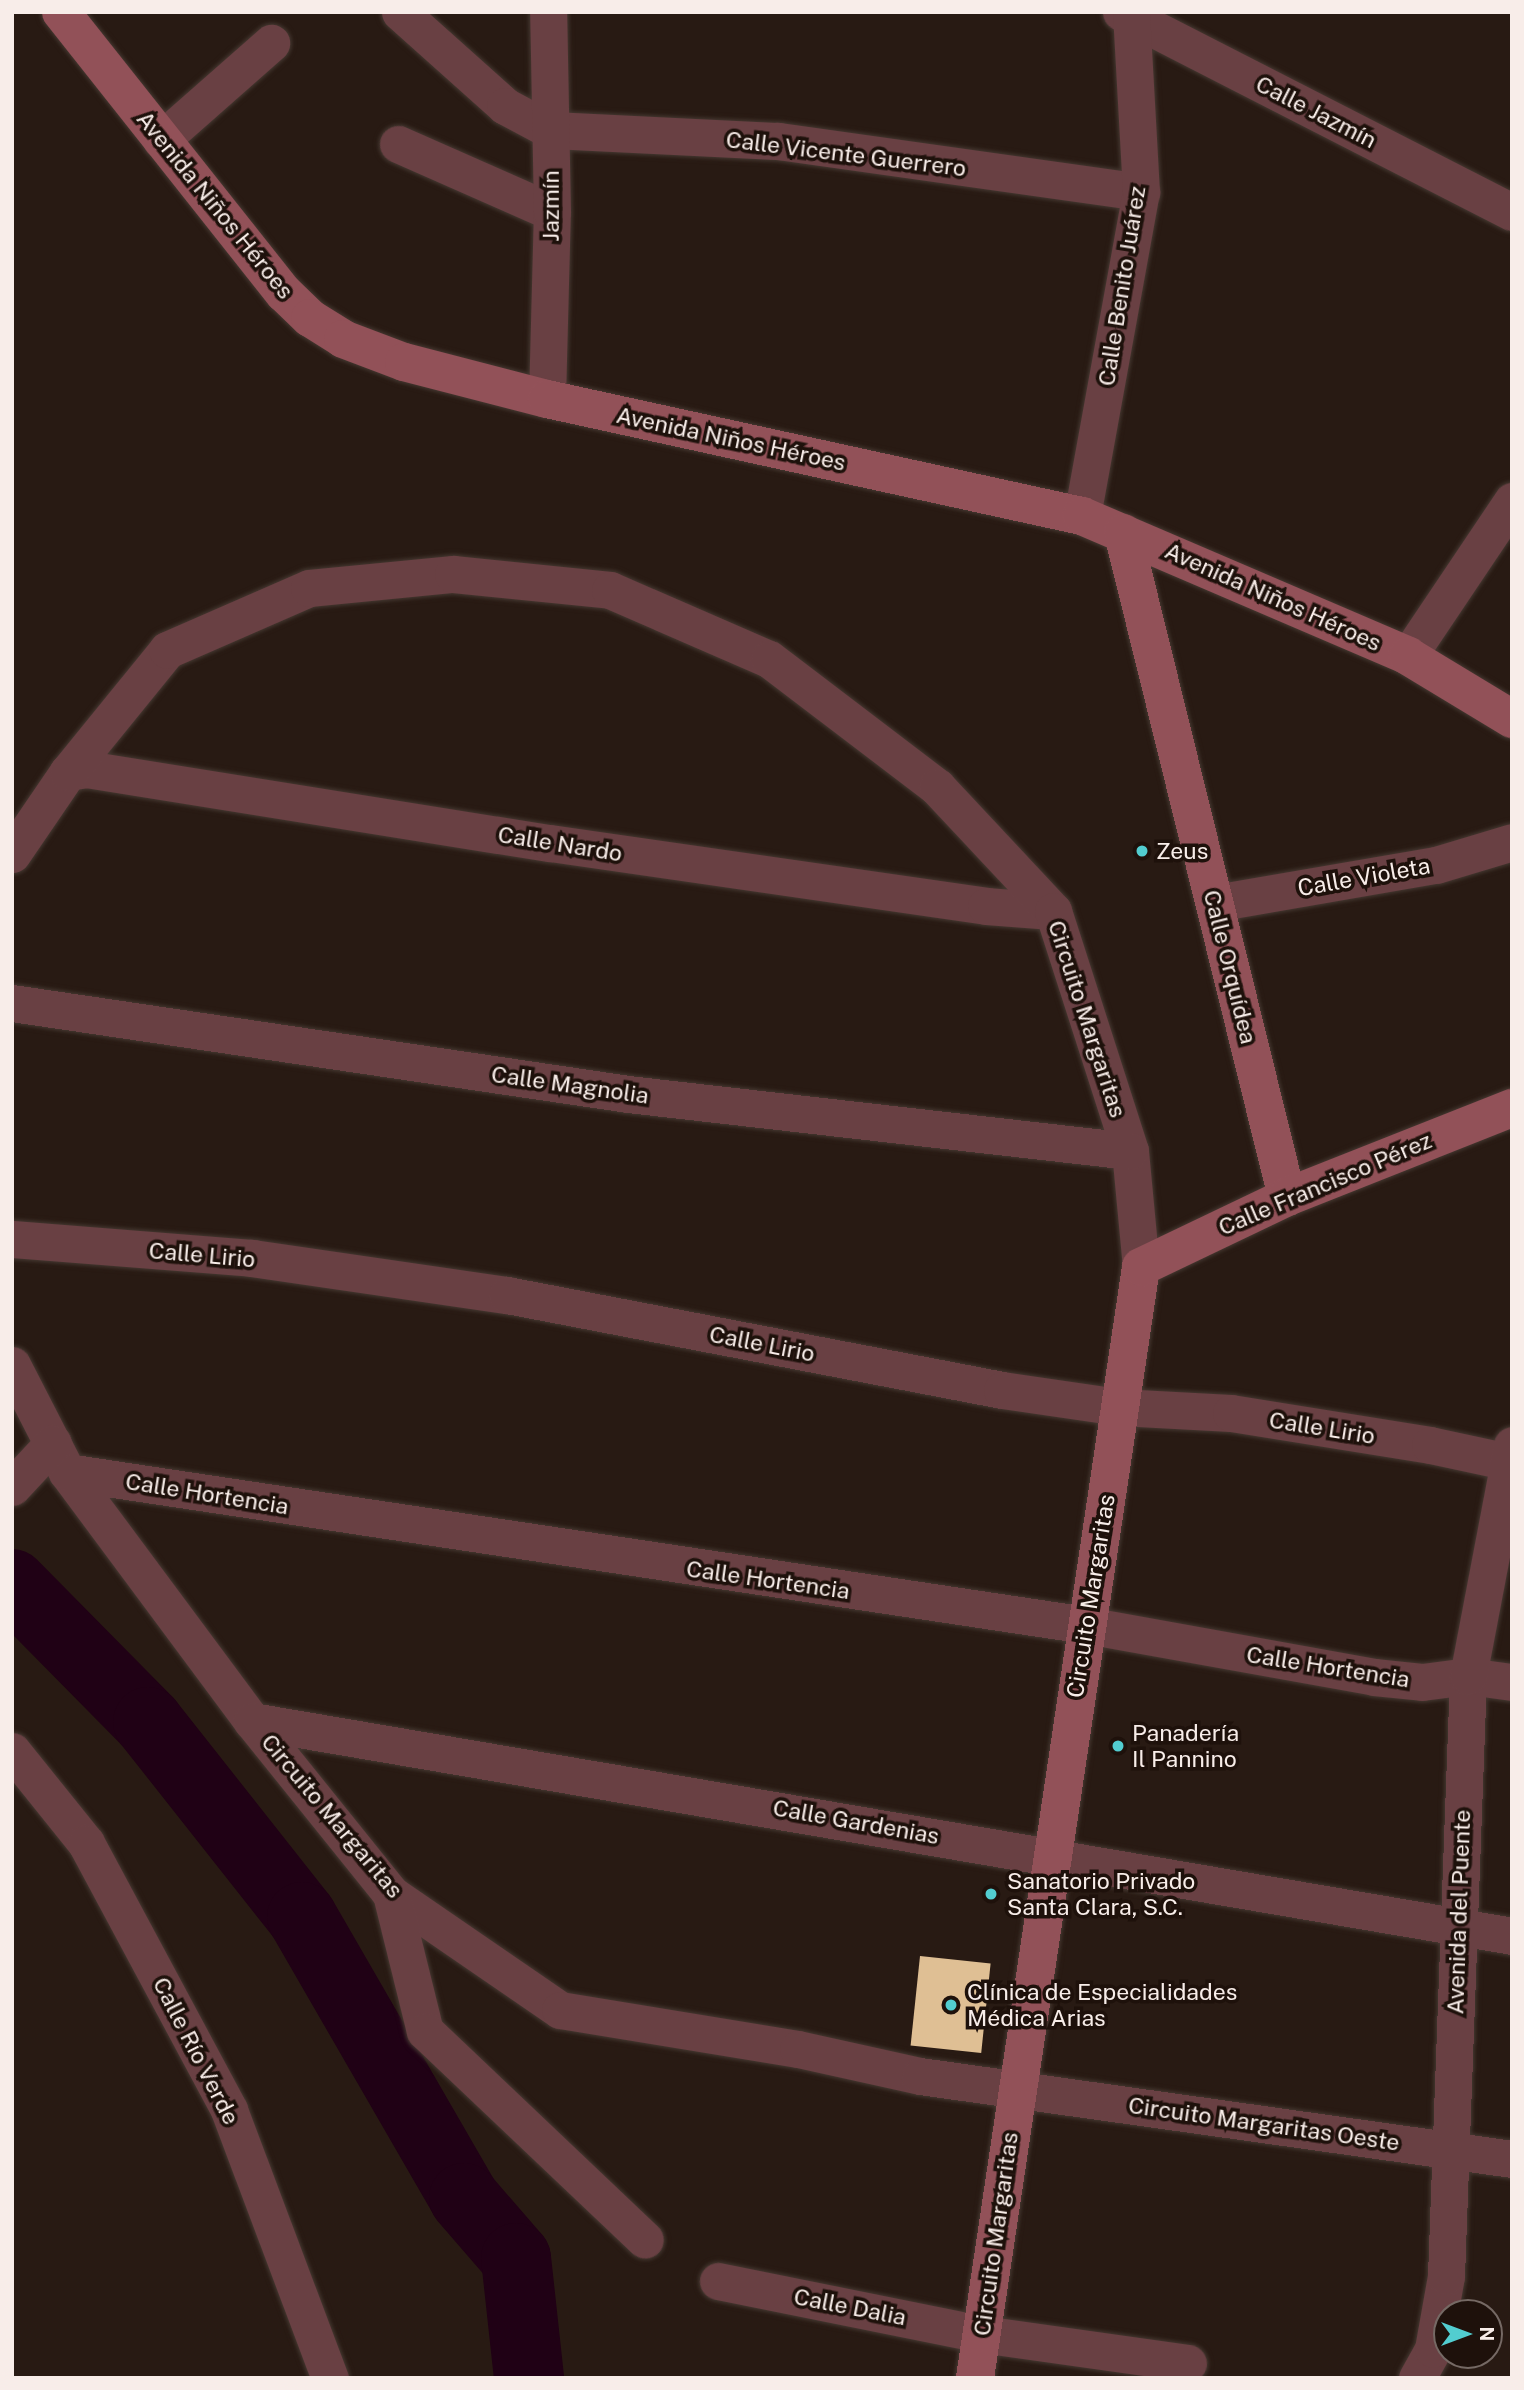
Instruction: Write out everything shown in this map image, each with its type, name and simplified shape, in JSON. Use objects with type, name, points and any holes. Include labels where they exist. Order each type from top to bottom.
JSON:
[{"type":"street","name":"Avenida Niños Héroes","points":[[61,12],[284,293],[325,328],[382,355],[547,399],[1082,516],[1408,656],[1512,719]]},
{"type":"street","points":[[400,12],[505,106],[550,130]]},
{"type":"street","name":"Jazmín","points":[[547,399],[552,212],[548,12]]},
{"type":"street","name":"Calle Benito Juárez","points":[[1082,516],[1141,192],[1127,14]]},
{"type":"street","name":"Calle Jazmín","points":[[1127,14],[1512,212]]},
{"type":"street","points":[[161,140],[271,43]]},
{"type":"street","name":"Calle Vicente Guerrero","points":[[550,130],[778,141],[1141,192]]},
{"type":"street","points":[[398,144],[552,212]]},
{"type":"street","points":[[1408,656],[1512,501]]},
{"type":"street","name":"Calle Orquídea","points":[[1123,533],[1287,1197]]},
{"type":"street","name":"Circuito Margaritas","points":[[12,854],[68,772],[167,650],[309,588],[453,574],[610,590],[769,659],[937,787],[1053,911],[1130,1152],[1141,1267],[975,2378]]},
{"type":"street","name":"Calle Nardo","points":[[68,772],[86,769],[550,843],[986,906],[1053,911]]},
{"type":"street","name":"Calle Violeta","points":[[1215,903],[1436,865],[1512,842]]},
{"type":"street","name":"Calle Magnolia","points":[[12,1003],[628,1094],[1130,1152]]},
{"type":"street","name":"Calle Francisco Pérez","points":[[1141,1267],[1287,1197],[1512,1108]]},
{"type":"street","name":"Calle Lirio","points":[[12,1239],[252,1258],[507,1295],[1002,1390],[1119,1407],[1231,1413],[1430,1445],[1510,1454]]},
{"type":"street","name":"Circuito Margaritas","points":[[12,1364],[60,1457],[252,1721],[391,1894],[560,2010],[1017,2089]]},
{"type":"street","name":"Avenida del Puente","points":[[1417,2378],[1433,2349],[1446,2276],[1468,1676],[1510,1454]]},
{"type":"street","points":[[12,1487],[60,1457]]},
{"type":"street","name":"Calle Hortencia","points":[[60,1457],[1086,1625],[1374,1677],[1422,1682],[1468,1676],[1512,1682]]},
{"type":"street","name":"Calle Gardenias","points":[[252,1721],[1052,1855],[1512,1936]]},
{"type":"street","name":"Calle Río Verde","points":[[12,1751],[86,1843],[229,2110],[330,2378]]},
{"type":"street","points":[[391,1894],[425,2031],[645,2240]]},
{"type":"street","name":"Circuito Margaritas Oeste","points":[[1017,2089],[1512,2159]]},
{"type":"street","name":"Calle Dalia","points":[[718,2281],[981,2334],[1188,2363]]},
{"type":"building","name":"Clínica de Especialidades Médica Arias","points":[[920,1956],[991,1963],[981,2053],[911,2046]]},
{"type":"waterway","points":[[12,1584],[148,1722],[302,1917],[464,2198],[516,2258],[529,2378]]},
{"type":"place","name":"Zeus","points":[[1142,851]]},
{"type":"place","name":"Panadería Il Pannino","points":[[1118,1746]]},
{"type":"place","name":"Sanatorio Privado Santa Clara, S.C.","points":[[991,1894]]},
{"type":"place","name":"Clínica de Especialidades Médica Arias","points":[[951,2005]]}]
